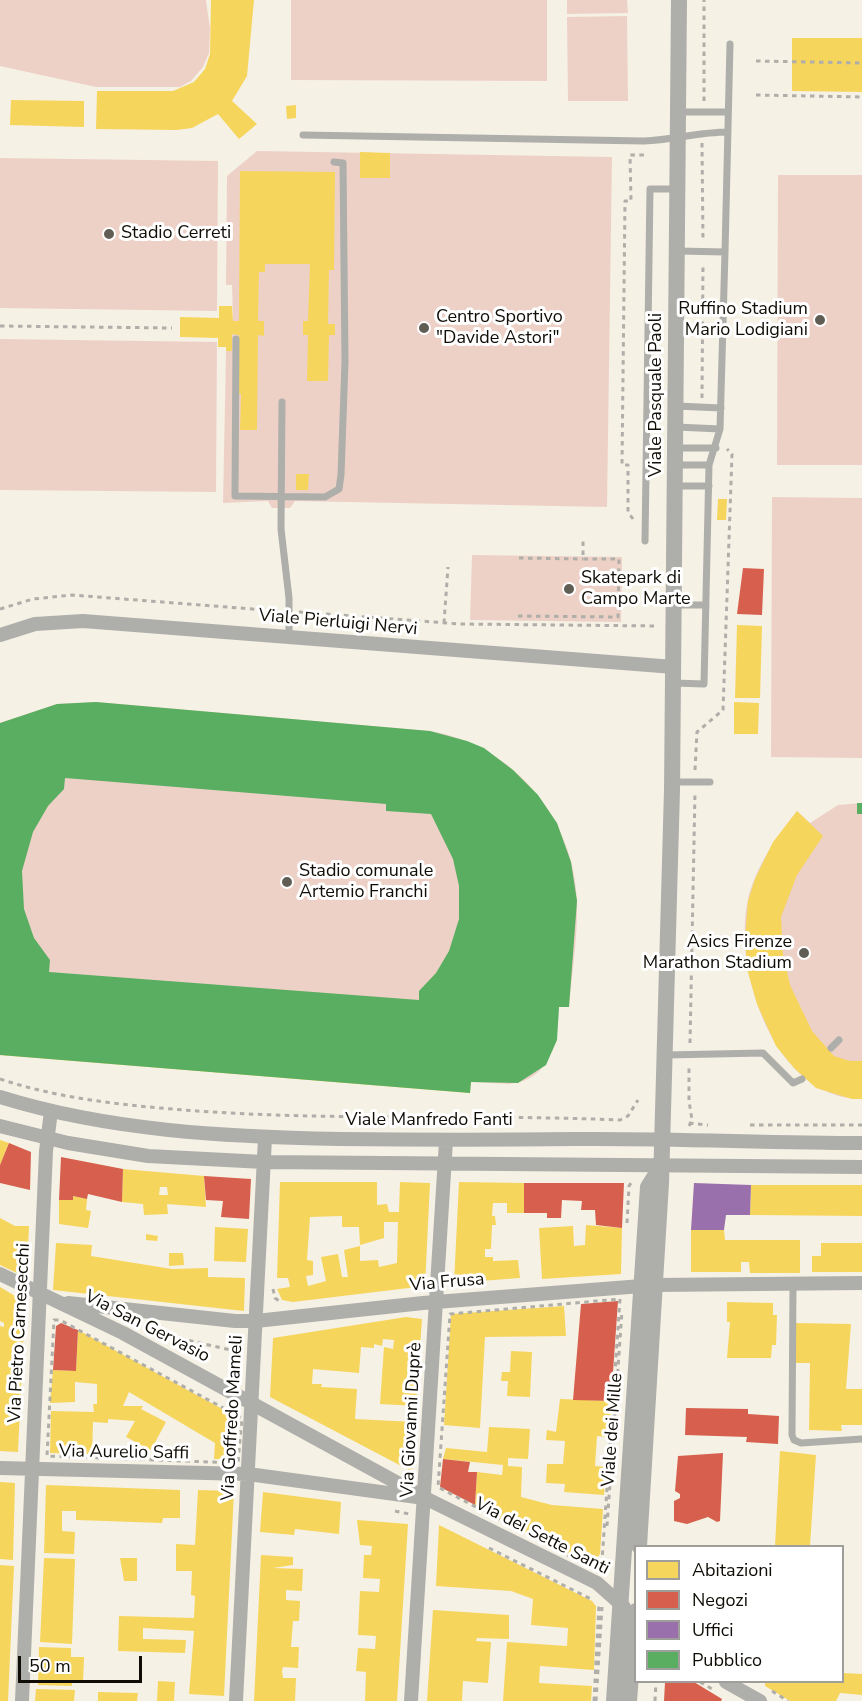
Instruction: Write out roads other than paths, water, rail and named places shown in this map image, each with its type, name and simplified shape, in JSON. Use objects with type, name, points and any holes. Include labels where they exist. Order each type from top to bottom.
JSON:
[{"type":"street","name":"Viale Pasquale Paoli","points":[[663,1055],[674,675],[679,0]]},
{"type":"street","name":"Viale Pierluigi Nervi","points":[[0,635],[35,624],[74,621],[289,637],[674,675]]},
{"type":"street","name":"Viale dei Mille","points":[[614,1701],[629,1607],[648,1285],[662,1164],[663,1055]]},
{"type":"street","name":"Viale Manfredo Fanti","points":[[0,1096],[51,1111],[170,1130],[265,1138],[862,1143]]},
{"type":"street","name":"Via Pietro Carnesecchi","points":[[22,1701],[51,1111]]},
{"type":"street","points":[[0,1126],[48,1138],[148,1156],[264,1162],[862,1167]]},
{"type":"street","name":"Via Goffredo Mameli","points":[[236,1701],[265,1138]]},
{"type":"street","name":"Via Giovanni Duprè","points":[[411,1701],[446,1141]]},
{"type":"street","name":"Via San Gervasio","points":[[0,1274],[151,1348],[251,1403]]},
{"type":"street","name":"Via Frusa","points":[[256,1321],[437,1302],[648,1285],[862,1283]]},
{"type":"street","name":"Viale dei Mille","points":[[639,1545],[648,1285]]},
{"type":"street","name":"Via San Gervasio","points":[[57,1302],[235,1322],[256,1321]]},
{"type":"street","name":"Via dei Sette Santi","points":[[251,1403],[425,1498],[597,1583],[629,1607]]},
{"type":"street","name":"Via Aurelio Saffi","points":[[0,1468],[248,1474]]},
{"type":"street","name":"Via dei Sette Santi","points":[[248,1474],[425,1498]]},
{"type":"street","name":"Viale dei Mille","points":[[629,1701],[633,1679],[634,1649]]},
{"type":"street","points":[[728,1683],[760,1701]]},
{"type":"lane","points":[[674,675],[704,684],[709,465],[720,429],[721,408],[730,45]]},
{"type":"lane","points":[[678,112],[728,112]]},
{"type":"lane","points":[[303,135],[644,141],[678,138],[702,132],[728,132]]},
{"type":"lane","points":[[236,339],[235,496],[325,496],[339,489],[345,362],[343,163],[334,162]]},
{"type":"lane","points":[[645,541],[651,189],[678,189]]},
{"type":"lane","points":[[678,251],[724,252]]},
{"type":"lane","points":[[282,402],[281,497],[284,560],[290,612],[289,637]]},
{"type":"lane","points":[[676,406],[721,408]]},
{"type":"lane","points":[[676,427],[720,429]]},
{"type":"lane","points":[[676,457],[716,448]]},
{"type":"lane","points":[[676,457],[709,465]]},
{"type":"lane","points":[[676,486],[709,486]]},
{"type":"lane","points":[[675,605],[706,604]]},
{"type":"lane","points":[[672,786],[710,782]]},
{"type":"lane","points":[[831,1048],[839,1040]]},
{"type":"lane","points":[[663,1055],[763,1053],[793,1083],[802,1079]]},
{"type":"lane","points":[[793,1284],[792,1435],[794,1440],[801,1443],[862,1439]]},
{"type":"place","name":"Stadio Cerreti","points":[[109,234]]},
{"type":"place","name":"Ruffino Stadium Mario Lodigiani","points":[[820,320]]},
{"type":"place","name":"Centro Sportivo \"Davide Astori\"","points":[[424,328]]},
{"type":"place","name":"Skatepark di Campo Marte","points":[[569,589]]},
{"type":"place","name":"Stadio comunale Artemio Franchi","points":[[287,882]]},
{"type":"place","name":"Asics Firenze Marathon Stadium","points":[[804,953]]}]
